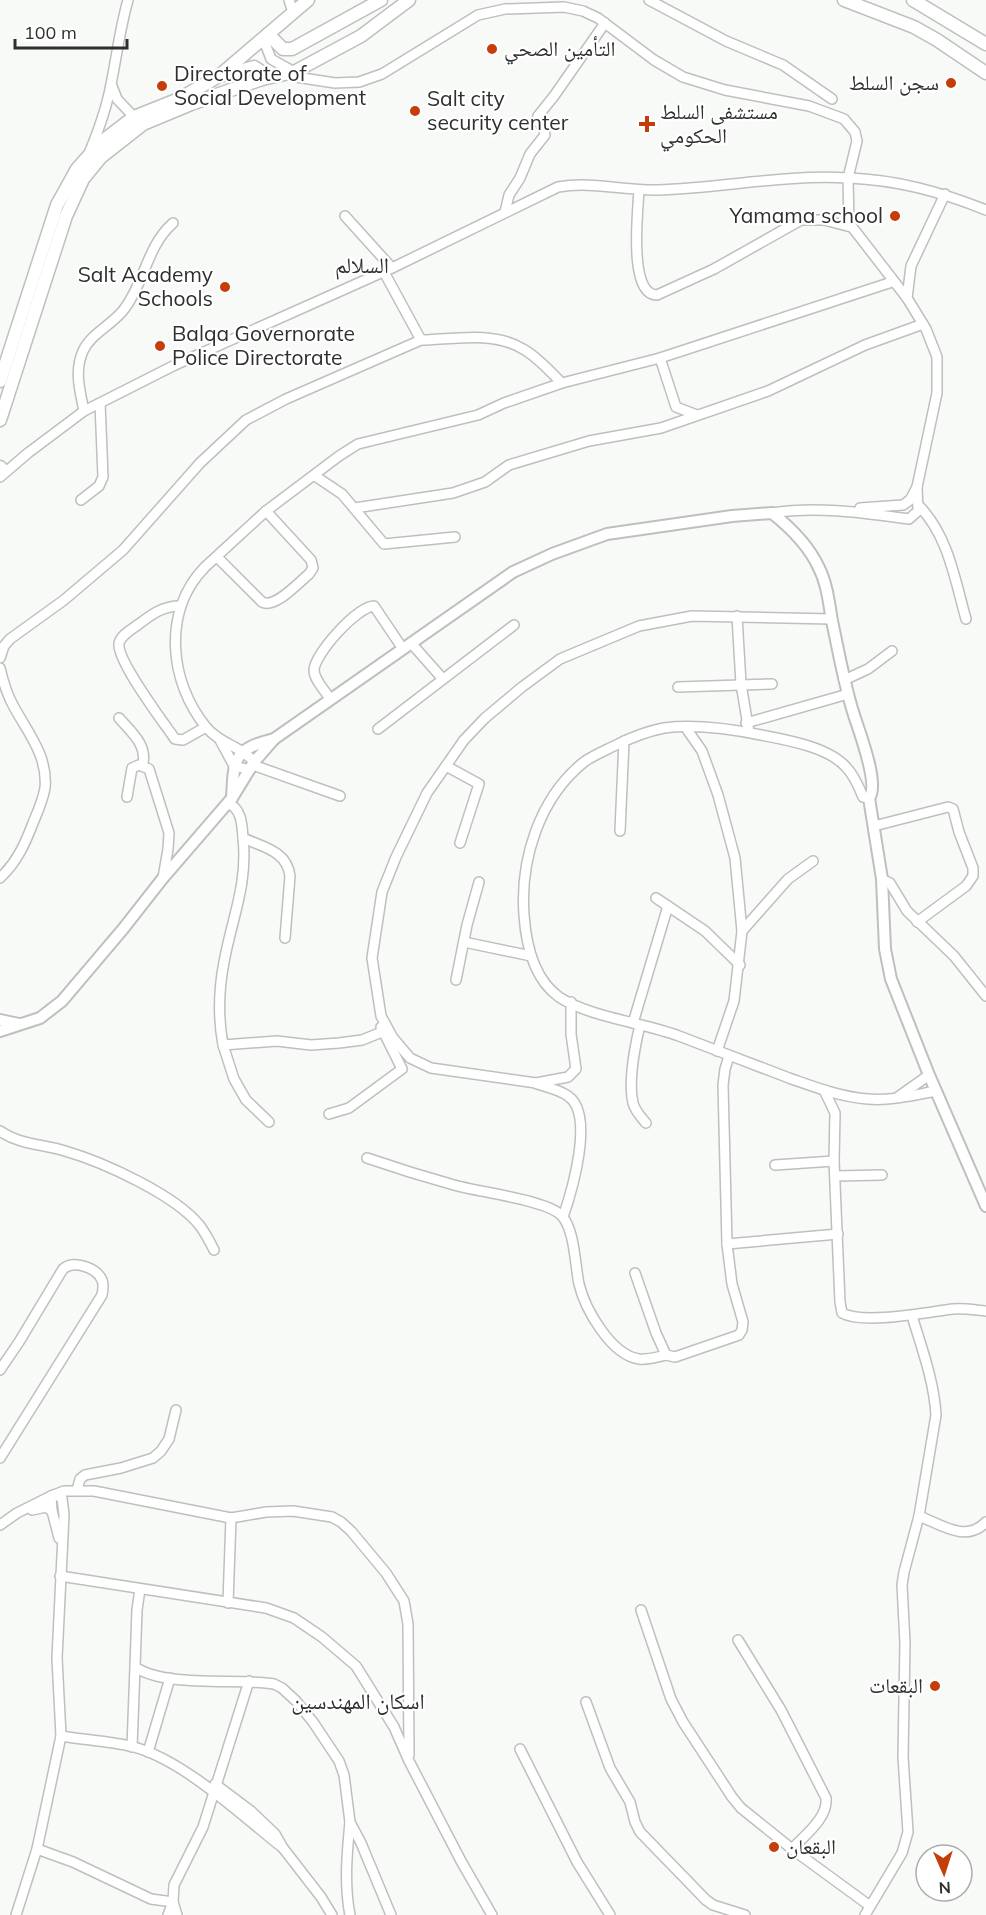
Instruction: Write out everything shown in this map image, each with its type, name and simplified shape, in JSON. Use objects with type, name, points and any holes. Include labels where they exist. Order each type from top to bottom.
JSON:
[{"type":"main road","points":[[0,381],[57,205],[66,187],[89,154],[134,117],[179,99],[219,76],[266,36],[291,6],[308,0]]},
{"type":"main road","points":[[266,36],[283,49],[292,49],[381,0]]},
{"type":"main road","points":[[0,420],[66,216],[78,188],[93,165],[108,149],[143,124],[190,104],[262,79],[294,72],[362,36],[409,0]]},
{"type":"main road","points":[[844,0],[914,27],[986,73]]},
{"type":"main road","points":[[913,0],[986,44]]},
{"type":"main road","points":[[219,76],[250,67],[257,69],[262,79]]},
{"type":"street","points":[[89,154],[101,124],[111,83],[120,27],[128,0]]},
{"type":"street","points":[[574,8],[583,0]]},
{"type":"street","points":[[649,0],[726,41],[783,65],[832,99]]},
{"type":"street","points":[[266,36],[271,59],[294,72],[296,77],[322,82],[359,82],[382,74],[462,24],[487,12],[525,8],[574,8],[591,14],[654,60],[683,77],[725,90],[809,106],[844,119],[855,132],[857,141],[848,178],[848,219],[851,227],[892,282],[907,298],[923,324],[937,357],[938,385],[917,487],[910,500],[897,507],[832,511]]},
{"type":"street","points":[[505,212],[507,201],[527,160],[545,135],[538,116],[605,23]]},
{"type":"street","points":[[111,83],[117,99],[134,117]]},
{"type":"street","points":[[0,470],[16,464],[84,411],[175,365],[388,270],[552,189],[565,186],[639,190],[699,189],[799,179],[848,178],[904,184],[945,194],[986,210]]},
{"type":"street","points":[[639,190],[637,261],[639,278],[643,287],[651,295],[657,295],[714,269],[801,220],[824,220],[851,227]]},
{"type":"street","points":[[907,298],[911,266],[945,194]]},
{"type":"street","points":[[345,216],[388,270],[421,340]]},
{"type":"street","points":[[84,411],[78,373],[82,352],[87,344],[129,303],[155,245],[173,223]]},
{"type":"street","points":[[252,765],[243,750],[220,740],[206,728],[186,696],[175,653],[180,606],[196,575],[266,512],[339,456],[358,444],[478,415],[504,403],[562,383],[660,358],[892,282]]},
{"type":"street","points":[[356,508],[453,493],[485,482],[509,465],[589,441],[661,428],[768,391],[865,345],[923,324]]},
{"type":"street","points":[[0,658],[4,646],[10,639],[64,600],[123,550],[200,463],[246,420],[285,399],[421,340],[480,337],[515,344],[528,351],[562,383]]},
{"type":"street","points":[[660,358],[676,407],[697,416]]},
{"type":"street","points":[[81,500],[99,486],[102,480],[100,403]]},
{"type":"street","points":[[315,476],[338,489],[384,544],[455,537]]},
{"type":"street","points":[[0,1031],[40,1018],[62,1001],[230,800],[252,765],[274,739],[513,572],[607,534],[732,516],[792,510],[832,511],[909,519],[915,515],[919,506],[917,487]]},
{"type":"street","points":[[919,506],[931,518],[943,542],[966,619]]},
{"type":"street","points":[[218,557],[262,602],[267,604],[274,603],[309,574],[313,568],[311,560],[266,512]]},
{"type":"street","points":[[772,513],[809,550],[825,580],[844,680],[867,754],[872,794],[869,798],[882,879],[885,949],[891,979],[928,1075],[986,1206]]},
{"type":"street","points":[[180,606],[166,607],[152,614],[127,633],[119,649],[142,693],[175,739],[183,740],[206,728]]},
{"type":"street","points":[[330,699],[316,678],[314,671],[316,660],[321,651],[349,622],[369,607],[374,606],[407,646],[442,678]]},
{"type":"street","points":[[329,1114],[349,1108],[402,1069],[382,1032],[372,958],[382,892],[428,793],[464,740],[485,718],[560,659],[639,626],[692,616],[832,619]]},
{"type":"street","points":[[736,616],[741,684],[748,728]]},
{"type":"street","points":[[378,729],[514,625]]},
{"type":"street","points":[[844,680],[868,669],[892,651]]},
{"type":"street","points":[[0,668],[7,693],[40,752],[45,773],[45,789],[41,804],[24,846],[11,867],[0,878]]},
{"type":"street","points":[[678,687],[772,684]]},
{"type":"street","points":[[748,728],[848,694]]},
{"type":"street","points":[[119,718],[141,743],[145,758],[142,766]]},
{"type":"street","points":[[869,798],[864,796],[847,768],[829,755],[748,728],[663,728],[624,741],[585,761],[566,778],[540,819],[531,844],[522,892],[524,925],[531,956],[548,988],[561,998],[587,1009],[669,1032],[824,1090],[847,1097],[871,1100],[936,1091]]},
{"type":"street","points":[[686,728],[702,751],[718,795],[735,858],[742,931],[740,965],[734,1001],[717,1051]]},
{"type":"street","points":[[702,751],[705,728]]},
{"type":"street","points":[[269,1122],[246,1100],[234,1079],[223,1045],[220,992],[223,962],[244,870],[242,821],[230,800],[234,766],[243,750],[256,743],[274,739]]},
{"type":"street","points":[[220,740],[234,766]]},
{"type":"street","points":[[620,831],[624,741]]},
{"type":"street","points":[[234,766],[252,765],[340,796]]},
{"type":"street","points":[[446,765],[479,784],[460,843]]},
{"type":"street","points":[[127,797],[132,768],[142,766],[151,772],[169,833],[163,878]]},
{"type":"street","points":[[874,826],[950,806],[952,809],[958,832],[973,868],[973,876],[966,886],[917,922]]},
{"type":"street","points":[[243,838],[281,855],[289,866],[285,938]]},
{"type":"street","points":[[742,931],[788,879],[813,861]]},
{"type":"street","points":[[882,879],[890,883],[907,911],[954,956],[986,996]]},
{"type":"street","points":[[456,980],[479,882]]},
{"type":"street","points":[[656,898],[705,932],[740,965]]},
{"type":"street","points":[[646,1123],[634,1105],[632,1095],[637,1024],[668,906]]},
{"type":"street","points":[[464,942],[531,956]]},
{"type":"street","points":[[536,1083],[568,1077],[576,1070],[571,1034],[571,1002]]},
{"type":"street","points":[[381,1016],[393,1038],[410,1058],[419,1064],[431,1068],[536,1083],[569,1096],[580,1115],[581,1128],[572,1191],[562,1216]]},
{"type":"street","points":[[0,1020],[20,1024]]},
{"type":"street","points":[[223,1045],[277,1041],[311,1045],[339,1043],[362,1040],[382,1032]]},
{"type":"street","points":[[367,1158],[457,1186],[526,1201],[562,1216],[569,1231],[580,1285],[589,1311],[601,1330],[629,1356],[647,1359],[666,1355],[675,1357],[739,1335],[742,1330],[732,1284],[727,1244],[723,1085],[729,1056]]},
{"type":"street","points":[[896,1098],[928,1075]]},
{"type":"street","points":[[824,1090],[835,1113],[834,1161],[842,1312],[852,1316],[912,1316],[955,1309],[986,1311]]},
{"type":"street","points":[[835,1113],[847,1097]]},
{"type":"street","points":[[0,1131],[19,1142],[65,1151],[118,1170],[173,1202],[188,1214],[200,1225],[214,1250]]},
{"type":"street","points":[[775,1165],[834,1161]]},
{"type":"street","points":[[835,1176],[882,1175]]},
{"type":"street","points":[[727,1244],[838,1234]]},
{"type":"street","points":[[0,1370],[49,1291],[69,1264],[80,1266],[99,1276],[103,1282],[102,1295],[0,1458]]},
{"type":"street","points":[[635,1273],[666,1355]]},
{"type":"street","points":[[865,1915],[902,1853],[908,1832],[903,1757],[905,1643],[902,1585],[919,1516],[935,1424],[935,1409],[926,1362],[912,1316]]},
{"type":"street","points":[[63,1503],[68,1494],[77,1490],[85,1475],[121,1468],[153,1458],[162,1451],[169,1439],[176,1410]]},
{"type":"street","points":[[1,1524],[51,1496],[64,1491],[77,1490],[120,1495],[231,1518],[266,1512],[293,1512],[332,1517],[351,1531],[390,1578],[404,1601],[408,1624],[409,1761]]},
{"type":"street","points":[[16,1915],[37,1849],[61,1736],[57,1658],[63,1503],[60,1496],[51,1496]]},
{"type":"street","points":[[51,1496],[52,1512],[61,1548]]},
{"type":"street","points":[[1,1524],[20,1514],[43,1507],[52,1512]]},
{"type":"street","points":[[919,1516],[966,1533],[978,1530],[986,1522]]},
{"type":"street","points":[[228,1603],[231,1518]]},
{"type":"street","points":[[60,1576],[266,1608],[294,1618],[322,1637],[356,1666],[394,1726],[409,1761],[460,1861],[492,1915]]},
{"type":"street","points":[[132,1747],[140,1589]]},
{"type":"street","points":[[641,1610],[671,1699],[683,1722],[732,1797],[741,1808],[792,1849],[870,1906]]},
{"type":"street","points":[[738,1640],[781,1710],[826,1798],[826,1806],[821,1817],[792,1849]]},
{"type":"street","points":[[135,1667],[147,1673],[170,1678],[274,1684],[282,1688],[313,1722],[342,1768],[350,1822],[347,1866],[350,1915]]},
{"type":"street","points":[[148,1752],[170,1678]]},
{"type":"street","points":[[168,1915],[173,1902],[174,1885],[198,1839],[249,1682]]},
{"type":"street","points":[[586,1702],[610,1768],[630,1802],[640,1832],[706,1900],[713,1905],[745,1915]]},
{"type":"street","points":[[61,1736],[132,1747],[148,1752],[251,1811],[275,1834],[332,1915]]},
{"type":"street","points":[[520,1749],[578,1862],[610,1915]]},
{"type":"street","points":[[350,1822],[391,1915]]},
{"type":"street","points":[[37,1849],[73,1862],[151,1899],[173,1902]]},
{"type":"street","points":[[173,1902],[177,1915]]},
{"type":"place","name":"التأمين الصحي","points":[[492,49]]},
{"type":"place","name":"سجن السلط","points":[[951,83]]},
{"type":"place","name":"Directorate of Social Development","points":[[162,86]]},
{"type":"place","name":"Salt city security center","points":[[415,111]]},
{"type":"place","name":"مستشفى السلط الحكومي","points":[[647,124]]},
{"type":"place","name":"Yamama school","points":[[895,216]]},
{"type":"place","name":"Salt Academy Schools","points":[[225,287]]},
{"type":"place","name":"Balqa Governorate Police Directorate","points":[[160,346]]},
{"type":"place","name":"البقعات","points":[[935,1686]]},
{"type":"place","name":"البقعان","points":[[774,1847]]},
{"type":"district","name":"السلالم","points":[[362,265]]},
{"type":"district","name":"اسكان المهندسين","points":[[358,1701]]}]
